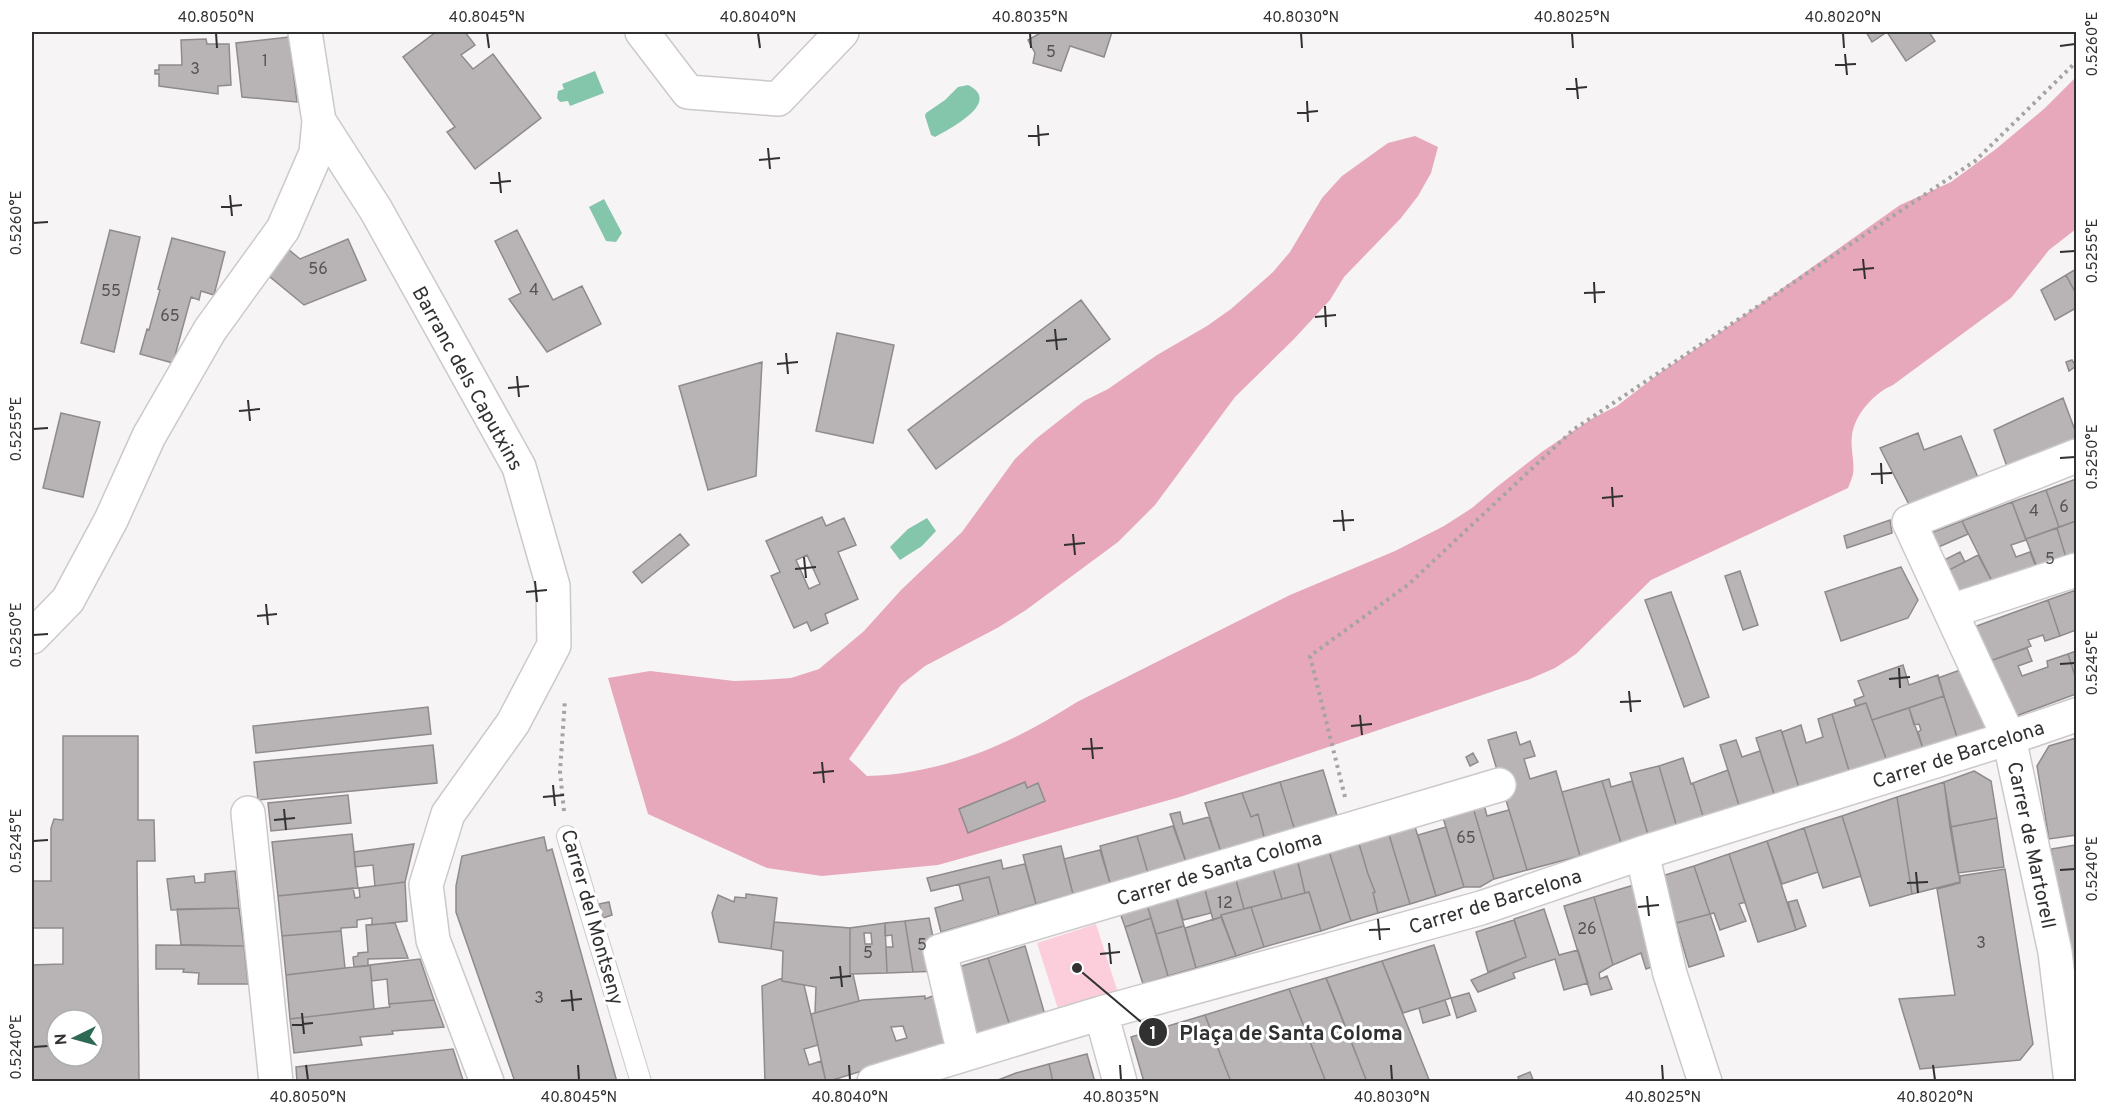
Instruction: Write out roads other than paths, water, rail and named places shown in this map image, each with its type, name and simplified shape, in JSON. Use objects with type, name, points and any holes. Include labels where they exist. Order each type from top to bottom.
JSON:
[{"type":"street","points":[[32,637],[68,600],[111,520],[149,436],[210,330],[283,229],[315,153],[319,121],[305,32]]},
{"type":"street","points":[[642,32],[688,92],[778,99],[842,32]]},
{"type":"street","name":"Barranc dels Caputxins","points":[[319,121],[376,210],[519,467],[554,586],[554,645],[513,723],[448,814],[426,885],[433,940],[487,1082]]},
{"type":"street","name":"Carrer de Martorell","points":[[2071,1082],[2055,952],[2009,738],[1909,522],[2076,456]]},
{"type":"street","points":[[1951,611],[2076,570]]},
{"type":"street","name":"Carrer de Barcelona","points":[[874,1082],[1101,1013],[1481,908],[1642,853],[2076,715]]},
{"type":"street","name":"Carrer de Santa Coloma","points":[[964,1054],[940,951],[1499,785]]},
{"type":"street","points":[[249,813],[276,1082]]},
{"type":"street","points":[[1642,853],[1670,974],[1705,1082]]},
{"type":"street","points":[[1101,1013],[1120,1082]]},
{"type":"lane","name":"Carrer del Montseny","points":[[567,836],[641,1082]]},
{"type":"place","name":"Plaça de Santa Coloma","points":[[1077,968]]}]
